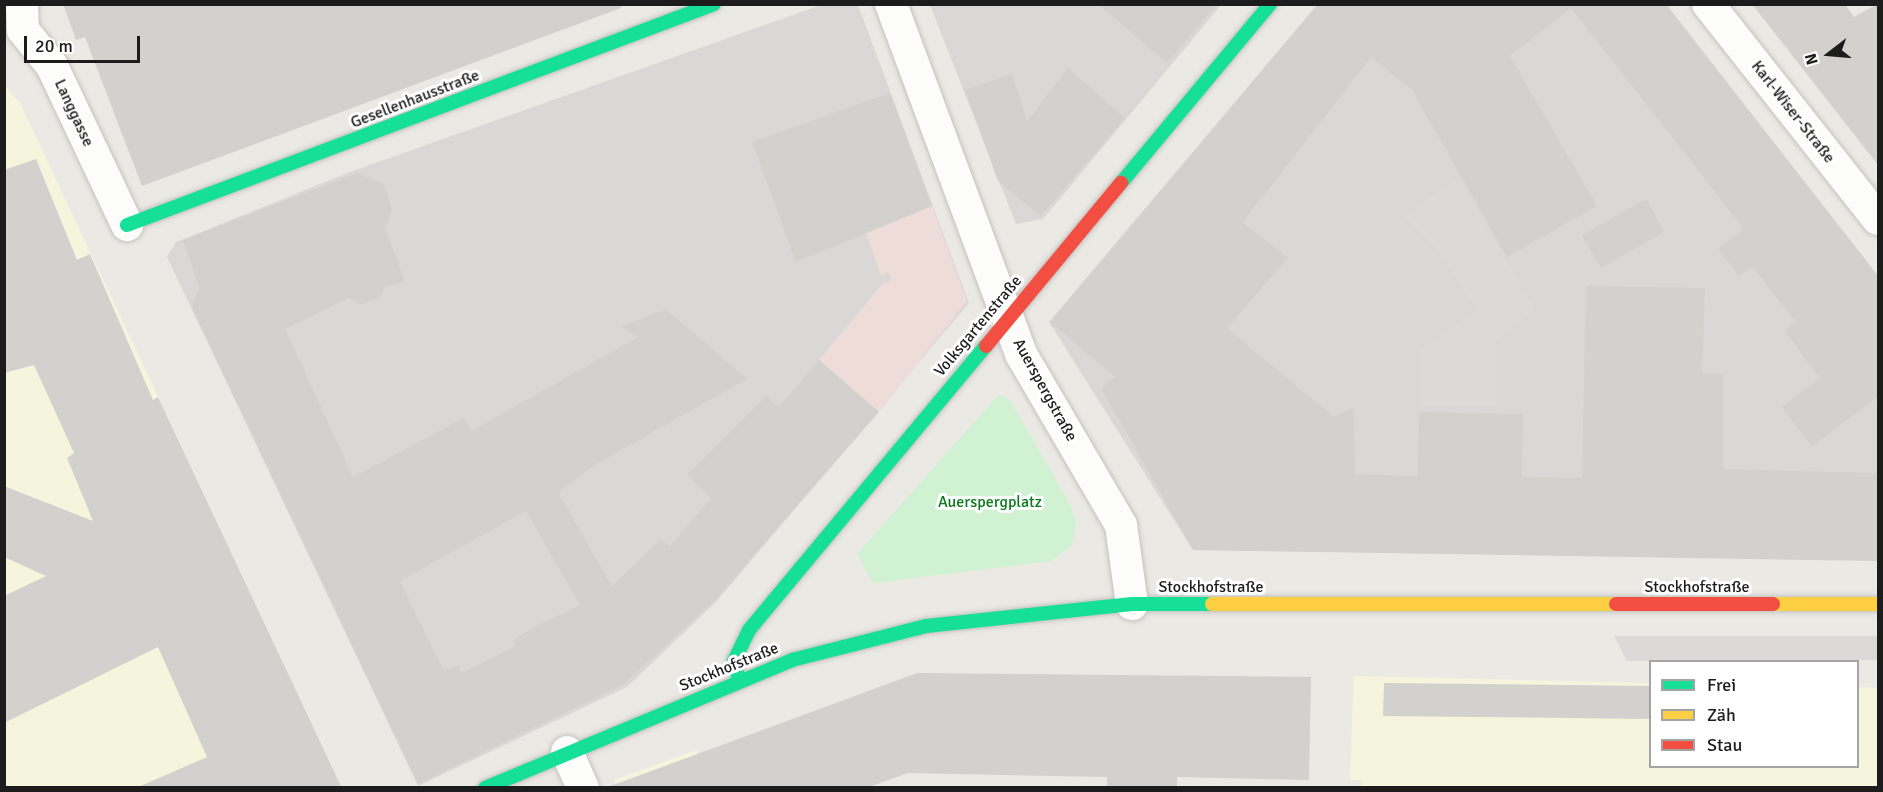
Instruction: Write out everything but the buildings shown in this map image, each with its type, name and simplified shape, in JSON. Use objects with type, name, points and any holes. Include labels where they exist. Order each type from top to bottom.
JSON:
[{"type":"street","name":"Gesellenhausstraße","points":[[127,225],[714,4]]},
{"type":"street","name":"Auerspergstraße","points":[[891,4],[1021,354],[1121,525],[1132,604]]},
{"type":"street","name":"Volksgartenstraße","points":[[739,680],[734,661],[749,630],[1007,316],[1270,4]]},
{"type":"street","name":"Karl-Wiser-Straße","points":[[1708,4],[1878,219]]},
{"type":"street","name":"Langgasse","points":[[16,23],[52,66],[127,225]]},
{"type":"street","name":"Stockhofstraße","points":[[485,788],[739,680],[850,641],[926,626],[1132,604],[1878,604]]},
{"type":"street","points":[[567,752],[583,788]]},
{"type":"shaded area","points":[[821,5],[858,5],[969,303],[716,602],[627,687],[418,786],[167,257],[176,242],[350,172]]},
{"type":"shaded area","points":[[930,5],[1221,5],[1043,219],[1016,224]]},
{"type":"shaded area","points":[[1317,5],[1666,5],[1878,276],[1878,560],[1193,550],[1049,322]]},
{"type":"shaded area","points":[[4,85],[20,103],[342,787],[5,787]]},
{"type":"shaded area","points":[[1458,178],[1535,309],[1496,342],[1496,407],[1420,407],[1420,350],[1477,310],[1438,250],[1404,216]]},
{"type":"shaded area","points":[[932,206],[967,301],[879,412],[819,360],[883,283],[891,281],[889,273],[881,275],[865,231]]},
{"type":"shaded area","points":[[1614,636],[1878,636],[1878,660],[1627,661]]},
{"type":"shaded area","points":[[1354,676],[1649,683],[1649,768],[1859,768],[1859,687],[1878,688],[1878,787],[1361,788],[1361,780],[1350,780]]},
{"type":"shaded area","points":[[696,750],[711,787],[618,787],[614,780]]},
{"type":"green space","name":"Auerspergplatz","points":[[998,395],[1009,399],[1072,508],[1076,525],[1072,545],[1051,561],[873,583],[857,554]]},
{"type":"traffic: fast","points":[[127,225],[714,4]]},
{"type":"traffic: fast","points":[[1121,183],[1270,4]]},
{"type":"traffic: fast","points":[[739,680],[734,661],[749,630],[986,346]]},
{"type":"traffic: fast","points":[[485,788],[792,660],[926,626],[1132,604],[1212,604]]},
{"type":"traffic: slow","points":[[1212,604],[1616,604]]},
{"type":"traffic: slow","points":[[1773,604],[1878,604]]},
{"type":"traffic: jam","points":[[986,346],[1121,183]]},
{"type":"traffic: jam","points":[[1616,604],[1773,604]]}]
